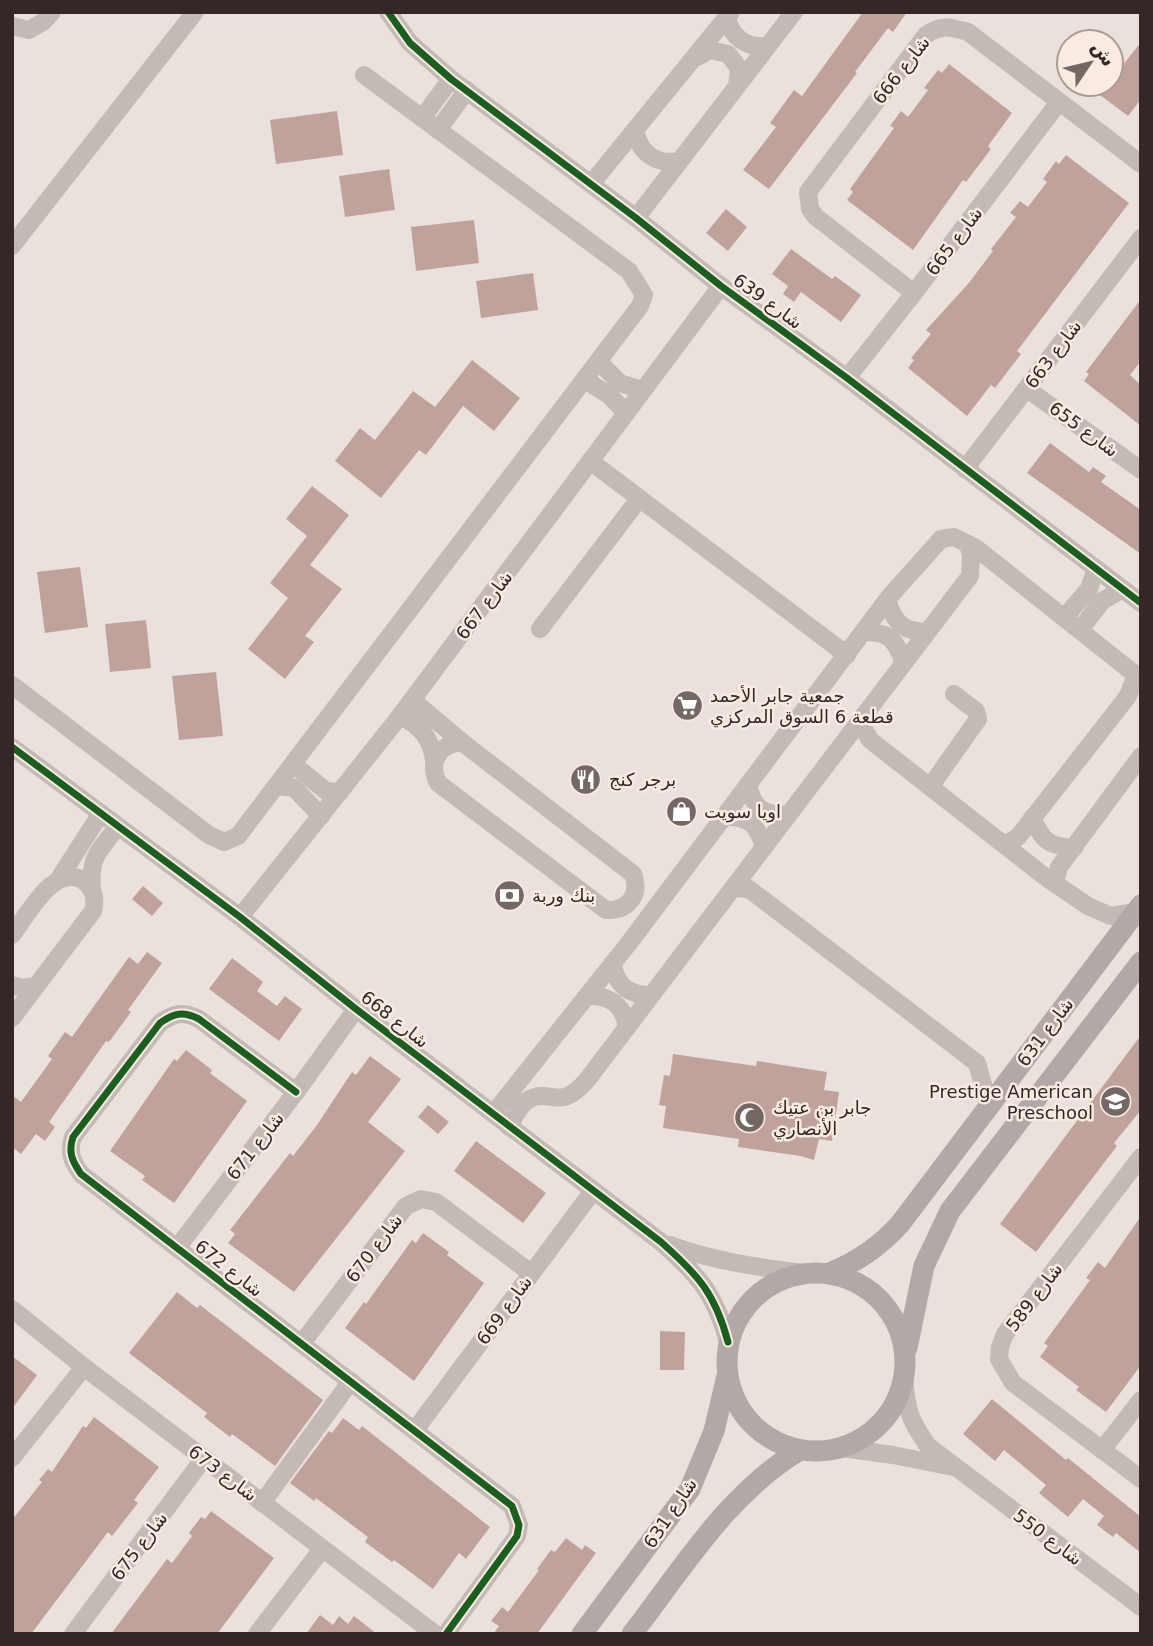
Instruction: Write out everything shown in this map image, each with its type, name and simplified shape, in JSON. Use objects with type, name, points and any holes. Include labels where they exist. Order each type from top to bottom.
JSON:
[{"type":"main road","name":"شارع 631","points":[[830,1273],[854,1262],[884,1241],[900,1224],[1138,909]]},
{"type":"main road","name":"شارع 631","points":[[905,1368],[923,1266],[950,1211],[1141,962]]},
{"type":"main road","points":[[803,1273],[830,1273],[859,1283],[883,1302],[899,1327],[905,1368],[893,1408],[872,1432],[842,1448],[822,1452],[800,1450],[774,1441],[752,1425],[736,1402],[727,1376],[728,1342],[743,1309],[769,1285],[803,1273]]},
{"type":"main road","name":"شارع 631","points":[[582,1634],[690,1489],[713,1430],[727,1376]]},
{"type":"main road","points":[[634,1633],[697,1547],[738,1500],[774,1466],[800,1450]]},
{"type":"street","points":[[12,26],[29,30],[43,22],[52,12]]},
{"type":"street","points":[[12,246],[195,12]]},
{"type":"street","name":"شارع 639","points":[[388,12],[410,43],[451,79],[1141,603]]},
{"type":"street","points":[[636,218],[794,12]]},
{"type":"street","points":[[729,15],[731,30],[740,40],[753,46],[767,46]]},
{"type":"street","points":[[591,184],[729,15]]},
{"type":"street","name":"شارع 666","points":[[914,293],[816,217],[810,209],[808,192],[918,45],[936,28],[947,26],[968,32],[1141,164]]},
{"type":"street","points":[[695,59],[710,50],[728,54],[739,68],[737,86]]},
{"type":"street","points":[[14,688],[209,835],[224,842],[238,836],[640,306],[644,295],[628,271],[364,75]]},
{"type":"street","points":[[422,118],[451,79]]},
{"type":"street","points":[[438,130],[467,90]]},
{"type":"street","name":"شارع 665","points":[[846,378],[1059,102]]},
{"type":"street","points":[[635,131],[639,145],[648,155],[663,162],[680,161]]},
{"type":"street","name":"شارع 663","points":[[965,469],[1141,238]]},
{"type":"street","name":"شارع 667","points":[[240,917],[412,701],[721,286]]},
{"type":"street","points":[[598,362],[620,383],[642,390]]},
{"type":"street","points":[[585,380],[609,395],[626,412]]},
{"type":"street","name":"شارع 655","points":[[1027,389],[1141,470]]},
{"type":"street","points":[[590,461],[846,655]]},
{"type":"street","points":[[540,629],[639,499]]},
{"type":"street","points":[[493,1114],[613,965],[887,601],[941,539],[954,537],[976,548],[1138,677],[1128,696],[1032,818],[1017,836],[1005,845]]},
{"type":"street","points":[[509,1127],[519,1108],[527,1100],[539,1097],[562,1098],[576,1094],[970,576],[972,566],[968,544]]},
{"type":"street","points":[[1065,618],[1089,589],[1096,569]]},
{"type":"street","points":[[970,576],[988,572],[1009,573]]},
{"type":"street","points":[[1080,630],[1102,601],[1123,589]]},
{"type":"street","points":[[887,601],[894,618],[904,629],[927,632]]},
{"type":"street","points":[[864,632],[880,632],[890,636],[904,663]]},
{"type":"street","points":[[930,787],[977,723],[976,711],[954,694]]},
{"type":"street","points":[[412,701],[653,889],[669,891]]},
{"type":"street","points":[[400,716],[414,723],[433,749],[433,769],[438,783],[606,910],[621,924],[629,943]]},
{"type":"street","points":[[862,717],[870,740],[1055,884],[1088,906],[1111,916],[1138,909]]},
{"type":"street","points":[[434,761],[437,754],[449,745],[463,743]]},
{"type":"street","name":"شارع 668","points":[[12,747],[240,917],[661,1242],[696,1273],[722,1318],[728,1342]]},
{"type":"street","points":[[1055,884],[1059,867],[1141,756]]},
{"type":"street","points":[[294,765],[326,791],[340,792]]},
{"type":"street","points":[[748,785],[752,800],[761,810],[769,814],[788,815]]},
{"type":"street","points":[[277,786],[294,789],[321,816]]},
{"type":"street","points":[[12,935],[53,881],[60,877],[101,813]]},
{"type":"street","points":[[725,817],[737,816],[753,824],[764,847]]},
{"type":"street","points":[[1032,818],[1041,837],[1055,846],[1073,848]]},
{"type":"street","points":[[12,1018],[93,911],[95,904],[91,868],[94,859],[118,826]]},
{"type":"street","points":[[606,910],[620,909],[631,901],[636,888],[633,874]]},
{"type":"street","points":[[60,877],[76,877],[84,881],[92,891]]},
{"type":"street","points":[[733,888],[749,889],[977,1063],[989,1105]]},
{"type":"street","points":[[613,965],[616,979],[624,989],[638,995],[652,995]]},
{"type":"street","points":[[12,985],[21,988],[36,986]]},
{"type":"street","points":[[588,996],[610,998],[625,1016],[627,1028]]},
{"type":"street","name":"شارع 671","points":[[177,1248],[356,1009]]},
{"type":"street","name":"شارع 672","points":[[296,1092],[199,1019],[179,1013],[160,1023],[73,1137],[69,1147],[71,1157],[81,1174],[512,1506],[519,1525],[517,1536],[446,1634]]},
{"type":"street","points":[[532,1066],[541,1090],[550,1098]]},
{"type":"street","name":"شارع 589","points":[[1138,1166],[1005,1334],[999,1359],[1013,1383],[1141,1479]]},
{"type":"street","name":"شارع 669","points":[[415,1430],[593,1191]]},
{"type":"street","name":"شارع 670","points":[[302,1343],[406,1206],[421,1199],[436,1202],[531,1273]]},
{"type":"street","name":"شارع 668","points":[[661,1242],[702,1256],[759,1268],[803,1273]]},
{"type":"street","name":"شارع 673","points":[[12,1310],[435,1634]]},
{"type":"street","points":[[12,1458],[84,1367]]},
{"type":"street","name":"شارع 550","points":[[905,1368],[906,1409],[928,1446],[1141,1607]]},
{"type":"street","points":[[262,1503],[351,1381]]},
{"type":"street","points":[[1102,1450],[1141,1400]]},
{"type":"street","name":"شارع 550","points":[[842,1448],[954,1468]]},
{"type":"street","name":"شارع 675","points":[[73,1634],[204,1458]]},
{"type":"street","points":[[257,1634],[322,1549]]},
{"type":"building","points":[[863,12],[907,12],[893,32],[888,28],[769,189],[743,170],[776,127],[770,123],[794,90],[802,96]]},
{"type":"building","points":[[1141,42],[1141,99],[1128,116],[1104,98],[1125,98],[1125,62]]},
{"type":"building","points":[[949,64],[1012,113],[988,146],[991,149],[966,182],[963,180],[913,250],[847,200],[853,192],[850,189],[894,128],[890,126],[901,111],[908,117],[928,90],[924,88],[938,70],[942,73]]},
{"type":"building","points":[[337,111],[343,155],[276,164],[270,120]]},
{"type":"building","points":[[1066,155],[1129,203],[1017,351],[1021,354],[995,388],[991,385],[967,416],[908,368],[914,360],[911,358],[931,334],[926,330],[968,284],[993,251],[991,249],[1016,217],[1010,213],[1020,201],[1028,207],[1047,182],[1043,179],[1056,161],[1059,164]]},
{"type":"building","points":[[389,169],[395,210],[345,217],[339,176]]},
{"type":"building","points":[[726,209],[747,227],[728,251],[706,233]]},
{"type":"building","points":[[474,220],[479,263],[416,271],[411,227]]},
{"type":"building","points":[[791,249],[832,279],[835,276],[861,295],[841,322],[801,292],[794,302],[783,294],[788,286],[772,274]]},
{"type":"building","points":[[533,273],[538,310],[481,318],[476,281]]},
{"type":"building","points":[[1141,299],[1141,361],[1130,375],[1141,385],[1141,426],[1084,381],[1089,374],[1086,372]]},
{"type":"building","points":[[472,360],[520,398],[494,431],[463,406],[426,455],[419,450],[381,498],[335,461],[360,428],[375,440],[413,391],[435,407]]},
{"type":"building","points":[[1050,443],[1089,472],[1093,467],[1106,476],[1101,482],[1141,510],[1141,554],[1027,473]]},
{"type":"building","points":[[312,486],[349,515],[310,565],[342,589],[305,636],[314,642],[285,679],[248,649],[288,598],[270,583],[307,536],[286,519]]},
{"type":"building","points":[[80,567],[88,627],[45,633],[37,572]]},
{"type":"building","points":[[146,620],[151,668],[110,672],[105,624]]},
{"type":"building","points":[[216,672],[223,736],[179,740],[172,676]]},
{"type":"building","points":[[143,886],[163,903],[152,916],[132,899]]},
{"type":"building","points":[[147,952],[162,963],[128,1010],[131,1012],[109,1042],[106,1041],[49,1122],[55,1127],[45,1141],[36,1134],[21,1154],[12,1147],[12,1095],[21,1102],[52,1059],[48,1056],[65,1032],[72,1037],[129,957],[138,964]]},
{"type":"building","points":[[232,958],[263,982],[257,991],[277,1006],[285,996],[302,1009],[279,1041],[209,989]]},
{"type":"building","points":[[1141,1035],[1141,1110],[1114,1143],[1117,1146],[1036,1252],[1000,1224]]},
{"type":"building","points":[[186,1050],[212,1070],[210,1073],[247,1101],[174,1203],[142,1180],[145,1176],[110,1151],[174,1059],[177,1061]]},
{"type":"building","name":"جابر بن عتيك الأنصاري","points":[[673,1054],[756,1066],[757,1061],[827,1072],[824,1090],[839,1092],[832,1141],[819,1139],[814,1160],[738,1147],[739,1139],[663,1128],[666,1106],[659,1105],[664,1075],[670,1076]]},
{"type":"building","points":[[370,1056],[401,1079],[368,1122],[405,1151],[294,1292],[228,1243],[235,1234],[230,1230],[290,1153],[293,1156],[317,1125],[352,1072],[356,1075]]},
{"type":"building","points":[[428,1105],[449,1122],[438,1134],[418,1117]]},
{"type":"building","points":[[476,1141],[546,1193],[523,1223],[454,1171]]},
{"type":"building","points":[[1141,1216],[1141,1365],[1106,1412],[1076,1390],[1079,1387],[1040,1357],[1048,1346],[1044,1343],[1090,1280],[1086,1278],[1098,1262],[1105,1268]]},
{"type":"building","points":[[423,1233],[484,1283],[414,1381],[345,1328],[364,1302],[366,1304],[412,1240],[416,1243]]},
{"type":"building","points":[[177,1292],[197,1308],[200,1305],[323,1400],[275,1466],[204,1417],[207,1413],[129,1353]]},
{"type":"building","points":[[660,1331],[685,1332],[684,1370],[660,1370]]},
{"type":"building","points":[[12,1356],[37,1375],[12,1409]]},
{"type":"building","points":[[992,1399],[1141,1517],[1141,1553],[1116,1533],[1113,1537],[1097,1525],[1104,1516],[1083,1499],[1068,1517],[1039,1493],[1046,1485],[1004,1450],[995,1461],[963,1434]]},
{"type":"building","points":[[94,1417],[159,1467],[134,1500],[138,1503],[112,1536],[108,1532],[31,1634],[12,1634],[12,1520],[42,1482],[39,1480],[48,1469],[52,1472],[83,1426],[86,1428]]},
{"type":"building","points":[[343,1418],[359,1430],[362,1426],[490,1527],[466,1559],[459,1553],[433,1589],[365,1542],[368,1537],[316,1498],[314,1501],[290,1483],[329,1431],[332,1433]]},
{"type":"building","points":[[211,1511],[274,1558],[217,1634],[111,1634],[167,1559],[172,1563],[192,1536],[189,1533],[201,1517],[205,1519]]},
{"type":"building","points":[[566,1538],[582,1550],[585,1545],[596,1553],[537,1634],[493,1634],[499,1626],[491,1621],[502,1607],[508,1612],[551,1550],[555,1552]]},
{"type":"building","points":[[320,1615],[333,1625],[339,1616],[348,1624],[354,1616],[377,1634],[306,1634]]},
{"type":"cycle path","points":[[388,12],[410,43],[451,79],[1141,603]]},
{"type":"cycle path","points":[[12,747],[240,917],[661,1242],[704,1286],[717,1310],[728,1342]]},
{"type":"cycle path","points":[[296,1092],[199,1019],[183,1014],[174,1015],[160,1023],[73,1137],[72,1156],[81,1174],[512,1506],[519,1525],[517,1536],[446,1634]]},
{"type":"place","name":"جمعية جابر الأحمد قطعة 6 السوق المركزي","points":[[687,705]]},
{"type":"place","name":"برجر كنج","points":[[586,779]]},
{"type":"place","name":"اويا سويت","points":[[681,811]]},
{"type":"place","name":"بنك وربة","points":[[509,895]]},
{"type":"place","name":"Prestige American Preschool","points":[[1116,1101]]},
{"type":"place","name":"جابر بن عتيك الأنصاري","points":[[750,1117]]}]
